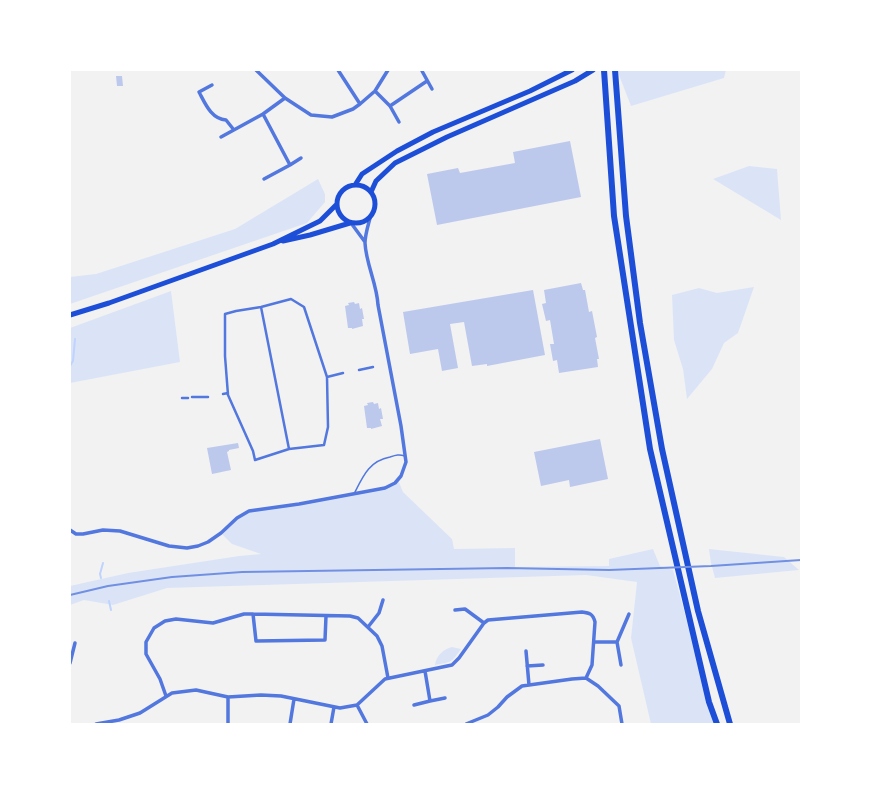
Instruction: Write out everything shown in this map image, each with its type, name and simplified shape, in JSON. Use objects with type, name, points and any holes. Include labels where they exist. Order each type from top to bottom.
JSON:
[{"type":"highway","points":[[604,70],[614,216],[650,449],[710,702],[717,724]]},
{"type":"highway","points":[[615,70],[626,216],[640,323],[662,449],[698,611],[730,724]]},
{"type":"main road","points":[[355,185],[362,174],[397,151],[433,132],[530,91],[572,70]]},
{"type":"main road","points":[[371,192],[376,181],[395,163],[447,137],[574,81],[593,70]]},
{"type":"main road","points":[[70,315],[109,303],[273,244],[350,223],[358,224],[364,222],[370,218],[374,210],[375,204],[371,192],[367,188],[355,185],[344,189],[340,194],[336,205],[320,221],[273,244]]},
{"type":"main road","points":[[336,205],[340,216],[350,223]]},
{"type":"street","points":[[256,70],[285,98],[311,115],[332,117],[353,109],[360,104],[374,92],[388,70]]},
{"type":"street","points":[[338,70],[360,104]]},
{"type":"street","points":[[422,71],[432,90]]},
{"type":"street","points":[[390,106],[428,81]]},
{"type":"street","points":[[212,85],[199,92],[208,110],[222,120],[226,120],[234,130]]},
{"type":"street","points":[[374,92],[390,106],[399,122]]},
{"type":"street","points":[[221,137],[263,114],[285,98]]},
{"type":"street","points":[[263,114],[290,165]]},
{"type":"street","points":[[264,179],[301,158]]},
{"type":"street","points":[[70,530],[76,534],[103,530],[120,531],[169,546],[188,548],[208,542],[221,533],[237,518],[249,511],[354,494],[385,488],[395,483],[401,476],[406,462],[401,426],[378,305],[377,292],[372,278],[365,242],[370,218]]},
{"type":"street","points":[[350,223],[365,242]]},
{"type":"street","points":[[291,299],[304,307],[327,377],[328,427],[324,445],[289,449],[255,460],[253,451],[228,393],[225,356],[225,314],[291,299]]},
{"type":"street","points":[[261,307],[289,449]]},
{"type":"street","points":[[359,370],[373,367]]},
{"type":"street","points":[[327,377],[343,373]]},
{"type":"street","points":[[224,394],[228,393]]},
{"type":"street","points":[[182,398],[208,397]]},
{"type":"street","points":[[368,627],[379,613],[383,600]]},
{"type":"street","points":[[455,610],[465,609],[484,623]]},
{"type":"street","points":[[96,724],[118,720],[140,713],[172,692],[196,690],[228,698],[261,695],[281,696],[340,708],[357,705],[385,679],[452,665],[456,662],[484,623],[488,620],[582,612],[590,613],[594,616],[595,622],[594,642],[592,665],[586,678]]},
{"type":"street","points":[[166,696],[160,679],[146,654],[146,642],[154,628],[165,620],[176,619],[213,623],[244,614],[350,616],[358,618],[377,636],[382,646],[388,678]]},
{"type":"street","points":[[253,614],[256,641],[325,640],[326,616]]},
{"type":"street","points":[[621,665],[617,642],[628,614]]},
{"type":"street","points":[[594,642],[617,642]]},
{"type":"street","points":[[70,663],[75,643]]},
{"type":"street","points":[[526,651],[529,686]]},
{"type":"street","points":[[527,666],[543,665]]},
{"type":"street","points":[[425,671],[430,701]]},
{"type":"street","points":[[466,724],[488,715],[507,697],[522,686],[586,678],[598,686],[619,706],[622,724]]},
{"type":"street","points":[[228,698],[228,724]]},
{"type":"street","points":[[290,724],[294,698]]},
{"type":"street","points":[[414,705],[445,698]]},
{"type":"street","points":[[357,705],[367,724]]},
{"type":"street","points":[[331,724],[334,707]]},
{"type":"lane","points":[[354,494],[361,481],[375,462],[383,458],[400,454],[405,456]]},
{"type":"shaded area","points":[[617,70],[726,70],[724,78],[631,106]]},
{"type":"shaded area","points":[[749,166],[777,169],[781,220],[713,179]]},
{"type":"shaded area","points":[[318,179],[325,194],[325,202],[307,223],[70,304],[70,277],[96,274],[235,229]]},
{"type":"shaded area","points":[[754,287],[738,333],[724,343],[712,369],[687,399],[683,369],[674,340],[672,295],[699,288],[717,293]]},
{"type":"shaded area","points":[[171,291],[180,362],[70,383],[70,328]]},
{"type":"shaded area","points":[[398,480],[403,492],[452,539],[454,549],[515,548],[515,567],[609,566],[609,559],[653,549],[660,566],[673,570],[715,724],[651,724],[631,638],[637,582],[586,575],[167,588],[113,605],[84,600],[70,605],[70,586],[128,573],[261,554],[232,544],[221,533],[247,512],[385,488]]},
{"type":"shaded area","points":[[709,549],[784,557],[799,570],[715,578]]},
{"type":"shaded area","points":[[452,647],[461,649],[451,661],[435,665],[440,653]]},
{"type":"building","points":[[116,76],[122,76],[123,86],[117,86]]},
{"type":"building","points":[[570,141],[581,197],[437,225],[427,174],[458,168],[460,173],[515,163],[513,152]]},
{"type":"building","points":[[581,283],[583,290],[585,290],[589,312],[592,311],[597,337],[595,338],[599,359],[597,359],[598,367],[559,373],[557,360],[553,361],[550,344],[554,344],[550,320],[546,321],[542,304],[546,303],[544,290]]},
{"type":"building","points":[[533,290],[545,355],[487,366],[487,364],[472,366],[464,322],[450,324],[458,368],[442,371],[438,349],[410,354],[403,312]]},
{"type":"building","points":[[354,302],[355,304],[359,303],[360,309],[362,308],[364,319],[362,319],[363,326],[352,329],[348,328],[345,306],[349,305],[348,303]]},
{"type":"building","points":[[373,402],[374,404],[378,403],[379,409],[381,408],[383,419],[380,419],[382,426],[371,429],[367,428],[364,406],[368,405],[367,403]]},
{"type":"building","points":[[600,439],[608,479],[570,487],[569,480],[541,486],[534,452]]},
{"type":"building","points":[[238,443],[239,448],[229,450],[227,452],[231,470],[212,474],[207,448]]},
{"type":"waterway","points":[[70,366],[73,361],[75,339]]},
{"type":"waterway","points":[[101,578],[100,574],[103,563]]},
{"type":"waterway","points":[[109,601],[111,610]]},
{"type":"railway","points":[[70,595],[108,586],[172,577],[242,572],[507,568],[609,570],[711,566],[801,560]]}]
